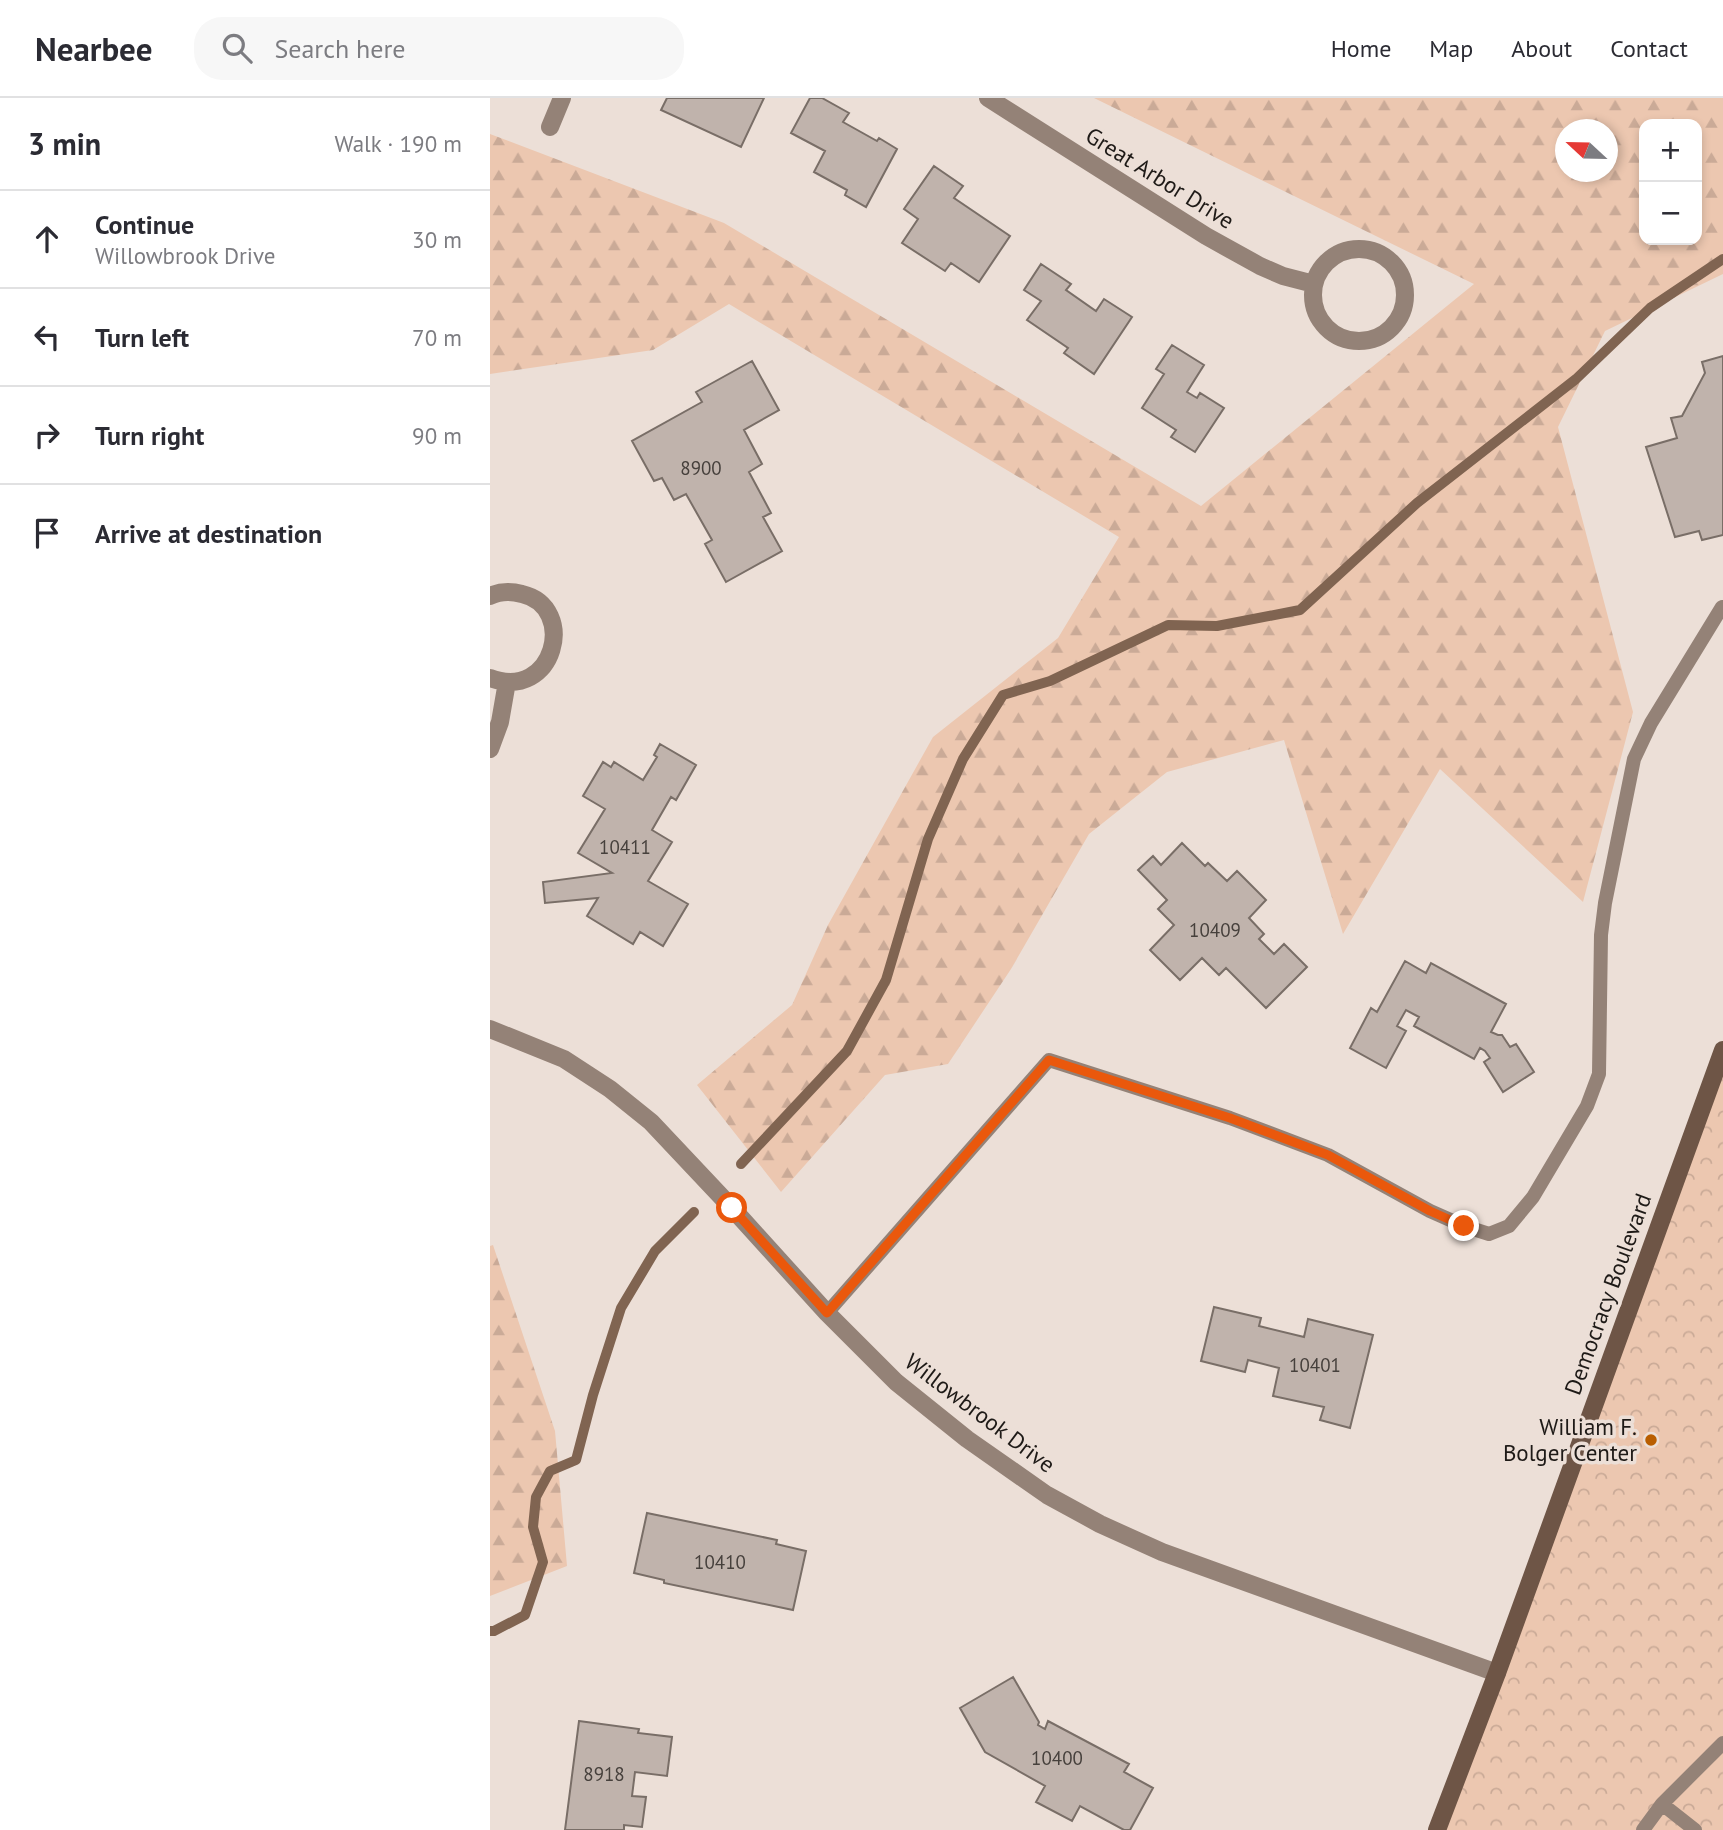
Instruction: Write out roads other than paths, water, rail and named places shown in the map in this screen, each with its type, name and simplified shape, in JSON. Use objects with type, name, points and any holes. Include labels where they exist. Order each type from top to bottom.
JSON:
[{"type":"main road","name":"Democracy Boulevard","points":[[1437,1830],[1723,1050]]},
{"type":"street","points":[[550,127],[562,98]]},
{"type":"street","name":"Great Arbor Drive","points":[[988,98],[1206,236],[1260,266],[1283,276],[1314,284]]},
{"type":"street","points":[[1370,250],[1384,256],[1402,278],[1404,306],[1389,331],[1376,338],[1348,340],[1329,330],[1316,312],[1314,284],[1329,260],[1342,252],[1370,250]]},
{"type":"street","points":[[490,596],[511,591],[527,595],[540,603],[550,616],[554,631],[554,647],[537,673],[523,680],[499,680],[500,722],[490,749]]},
{"type":"street","name":"Willowbrook Drive","points":[[490,1029],[564,1059],[610,1089],[650,1122],[827,1313],[896,1382],[967,1439],[1047,1495],[1100,1524],[1162,1552],[1497,1672]]},
{"type":"lane","points":[[827,1313],[1049,1060],[1230,1118],[1328,1155],[1430,1211],[1464,1226],[1489,1234],[1509,1226],[1533,1197],[1587,1106],[1599,1074],[1601,935],[1634,759],[1650,723],[1722,607]]},
{"type":"lane","points":[[1643,1830],[1662,1804],[1723,1742]]},
{"type":"lane","points":[[1662,1804],[1695,1830]]},
{"type":"waterway","points":[[741,1164],[847,1051],[886,980],[928,839],[963,759],[1003,695],[1050,681],[1168,625],[1217,626],[1300,610],[1417,503],[1576,379],[1650,308],[1723,259]]},
{"type":"waterway","points":[[490,1631],[525,1615],[543,1562],[533,1527],[536,1497],[550,1471],[576,1460],[593,1395],[621,1308],[655,1251],[694,1212]]},
{"type":"place","name":"William F. Bolger Center","points":[[1651,1440]]}]
